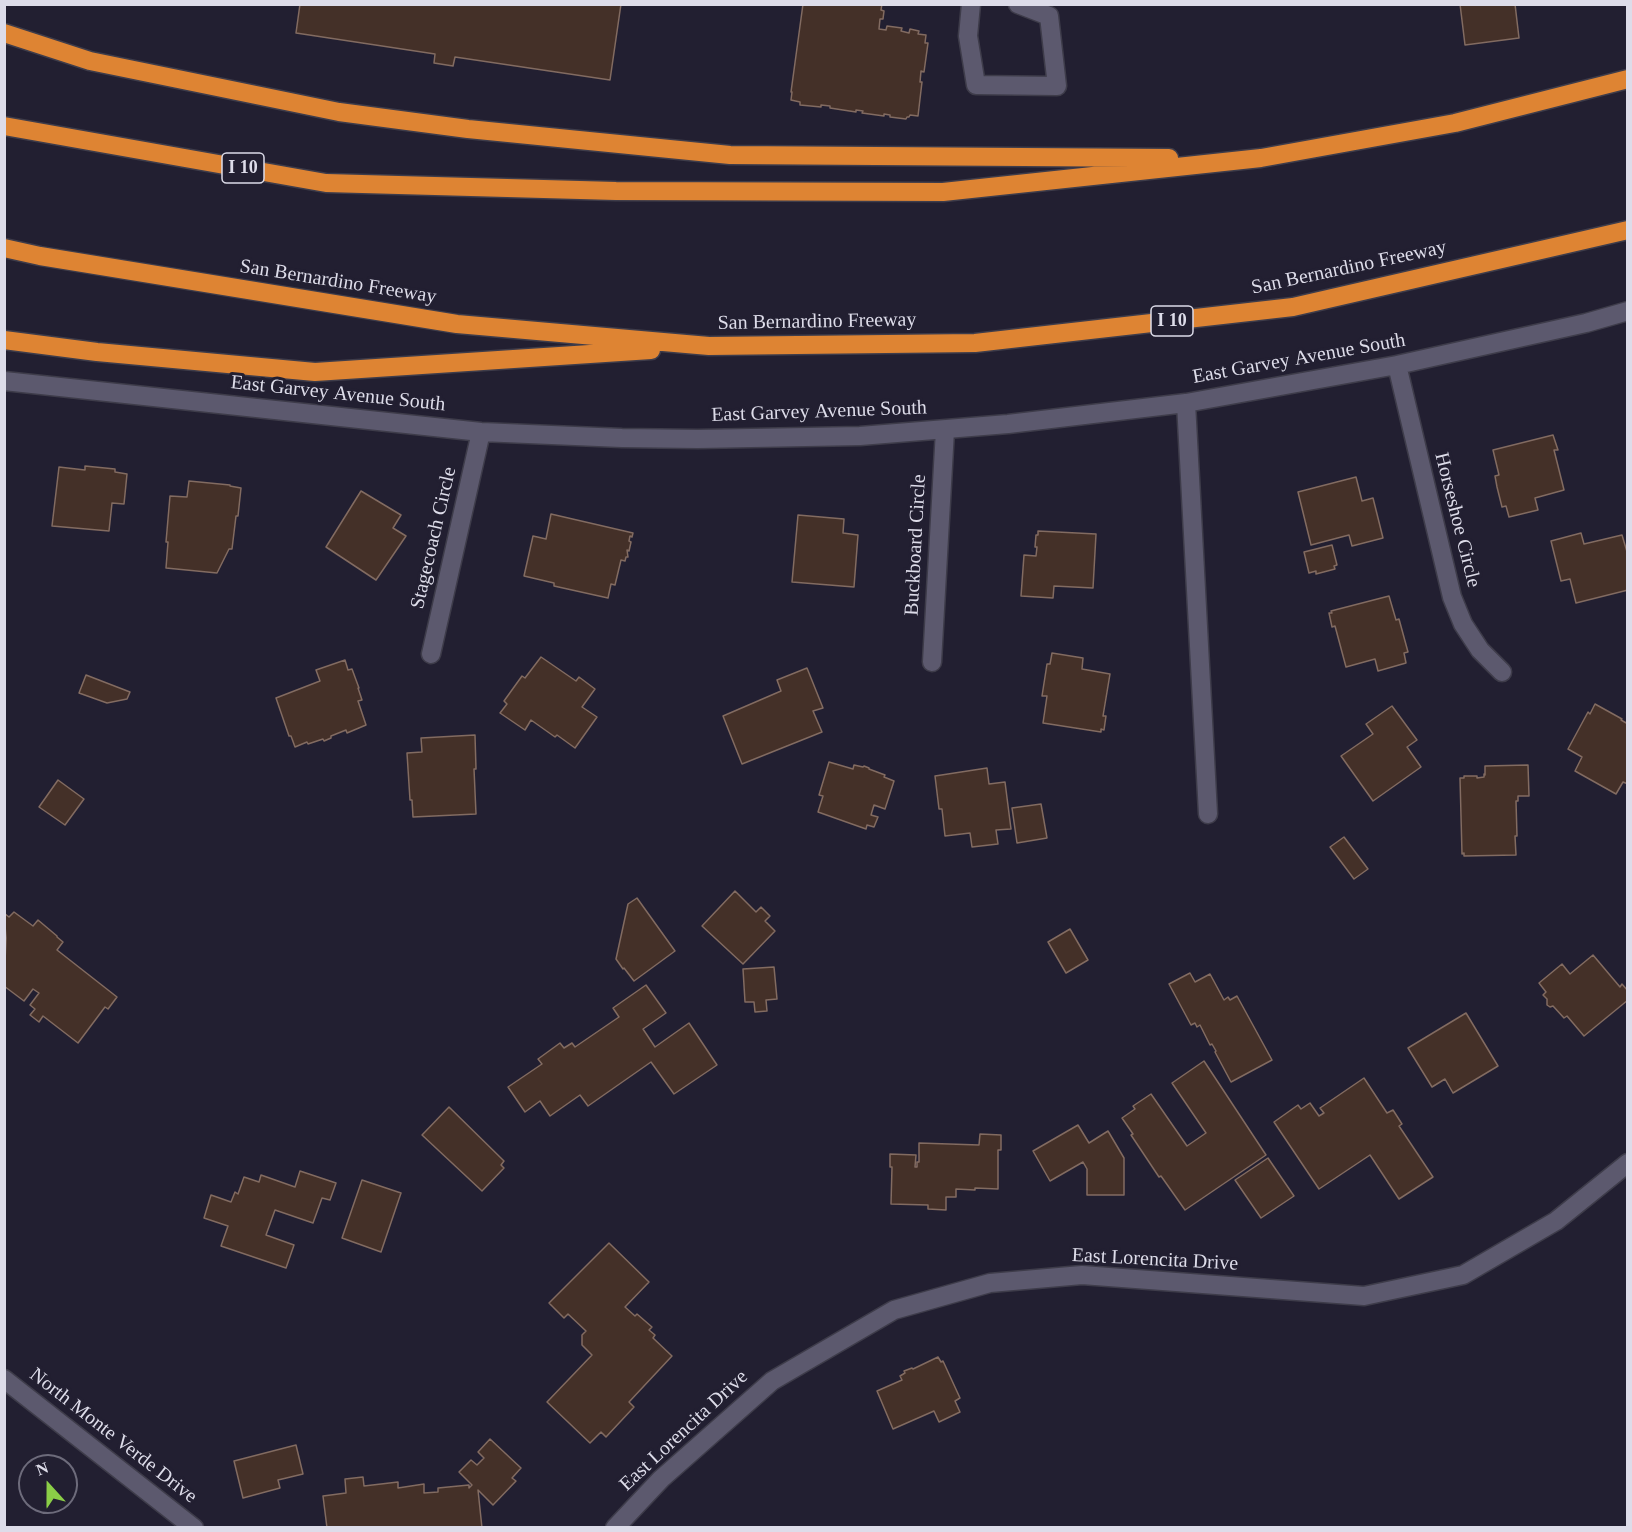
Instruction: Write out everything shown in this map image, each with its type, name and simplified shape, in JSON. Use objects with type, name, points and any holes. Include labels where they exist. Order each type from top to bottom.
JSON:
[{"type":"highway","points":[[4,33],[90,61],[339,112],[527,135],[730,155],[1261,159]]},
{"type":"highway","name":"I 10","points":[[4,126],[327,183],[616,191],[943,192],[1261,159],[1455,123],[1628,80]]},
{"type":"highway","name":"San Bernardino Freeway","points":[[4,248],[40,256],[457,324],[709,346],[975,343],[1293,307],[1628,230]]},
{"type":"highway","points":[[4,340],[97,352],[315,372],[709,346]]},
{"type":"street","points":[[971,4],[968,36],[976,85],[1057,86],[1049,16],[1018,4]]},
{"type":"street","name":"East Garvey Avenue South","points":[[4,381],[481,432],[709,439],[860,436],[1104,414],[1186,403],[1397,365],[1586,323],[1628,311]]},
{"type":"street","name":"Horseshoe Circle","points":[[1397,365],[1452,597],[1462,624],[1480,650],[1502,672]]},
{"type":"street","points":[[1186,403],[1208,814]]},
{"type":"street","name":"Buckboard Circle","points":[[932,662],[945,430]]},
{"type":"street","name":"Stagecoach Circle","points":[[431,654],[481,432]]},
{"type":"street","name":"East Lorencita Drive","points":[[615,1527],[661,1479],[772,1381],[894,1310],[990,1284],[1082,1275],[1364,1296],[1463,1275],[1556,1221],[1628,1162]]},
{"type":"street","name":"North Monte Verde Drive","points":[[4,1379],[194,1527]]},
{"type":"building","points":[[300,4],[621,4],[610,80],[455,57],[453,66],[434,63],[435,54],[296,33]]},
{"type":"building","points":[[803,4],[882,4],[881,10],[884,11],[879,29],[886,30],[887,26],[902,28],[901,31],[909,33],[910,29],[919,31],[918,34],[926,35],[925,43],[928,43],[924,72],[921,71],[918,116],[910,115],[906,119],[890,117],[884,114],[884,116],[862,113],[863,111],[830,108],[830,106],[800,105],[800,102],[791,100]]},
{"type":"building","points":[[1460,4],[1515,4],[1519,38],[1465,45]]},
{"type":"building","points":[[1553,435],[1558,450],[1554,450],[1564,490],[1535,498],[1538,510],[1509,517],[1506,506],[1502,507],[1497,487],[1495,476],[1499,475],[1493,450]]},
{"type":"building","points":[[85,466],[115,469],[115,472],[127,474],[124,504],[112,503],[109,531],[52,526],[59,467],[85,470]]},
{"type":"building","points":[[1356,477],[1362,501],[1373,498],[1383,538],[1352,546],[1349,535],[1311,545],[1298,492]]},
{"type":"building","points":[[189,481],[241,488],[232,549],[229,549],[217,573],[166,568],[170,496],[187,497]]},
{"type":"building","points":[[361,491],[401,515],[393,528],[406,536],[376,580],[326,547]]},
{"type":"building","points":[[551,514],[633,533],[632,537],[630,536],[629,551],[627,550],[628,557],[625,561],[621,560],[615,585],[611,584],[608,598],[554,586],[554,583],[524,576],[533,536],[546,539]]},
{"type":"building","points":[[798,515],[844,519],[843,533],[858,535],[854,587],[792,582]]},
{"type":"building","points":[[1038,531],[1096,534],[1093,588],[1054,586],[1053,598],[1021,596],[1024,555],[1036,556]]},
{"type":"building","points":[[1581,533],[1584,544],[1622,535],[1628,555],[1628,590],[1576,603],[1570,579],[1561,581],[1551,541]]},
{"type":"building","points":[[1332,545],[1337,565],[1334,566],[1335,569],[1316,574],[1316,571],[1309,573],[1304,552]]},
{"type":"building","points":[[1389,596],[1396,620],[1399,619],[1408,652],[1404,653],[1406,663],[1378,671],[1375,659],[1346,667],[1335,626],[1332,627],[1329,613]]},
{"type":"building","points":[[1052,653],[1083,658],[1082,669],[1110,674],[1103,716],[1106,716],[1104,730],[1101,729],[1101,732],[1043,723],[1047,696],[1042,696],[1047,664],[1050,664]]},
{"type":"building","points":[[541,657],[576,681],[579,677],[595,689],[582,707],[597,717],[575,748],[531,720],[525,730],[500,713],[507,704],[504,701],[522,676],[525,678]]},
{"type":"building","points":[[345,660],[348,670],[352,669],[359,688],[362,700],[358,701],[366,725],[347,733],[346,730],[324,741],[323,739],[308,744],[307,742],[295,747],[276,698],[320,681],[316,670]]},
{"type":"building","points":[[807,668],[823,708],[813,711],[822,732],[742,764],[723,716],[781,691],[777,680]]},
{"type":"building","points":[[86,675],[130,692],[127,699],[107,703],[79,693]]},
{"type":"building","points":[[1595,704],[1628,724],[1628,784],[1623,782],[1616,794],[1575,771],[1582,757],[1568,749],[1588,712],[1590,714]]},
{"type":"building","points":[[1392,706],[1417,740],[1407,747],[1421,767],[1373,801],[1341,756],[1373,734],[1366,724]]},
{"type":"building","points":[[475,735],[476,814],[413,817],[407,753],[422,752],[421,738]]},
{"type":"building","points":[[829,762],[853,769],[854,765],[864,766],[894,781],[885,809],[874,805],[871,815],[878,817],[874,827],[867,825],[866,829],[818,812],[823,796],[819,795]]},
{"type":"building","points":[[1528,765],[1529,796],[1518,796],[1518,801],[1516,801],[1516,855],[1464,856],[1464,853],[1462,854],[1460,778],[1464,776],[1484,777],[1485,766]]},
{"type":"building","points":[[987,768],[989,784],[1005,782],[1011,829],[996,830],[998,844],[972,847],[970,833],[945,836],[935,776]]},
{"type":"building","points":[[58,780],[84,799],[65,825],[39,807]]},
{"type":"building","points":[[1041,804],[1047,838],[1017,843],[1012,808]]},
{"type":"building","points":[[1344,837],[1368,869],[1354,879],[1330,847]]},
{"type":"building","points":[[735,891],[756,912],[761,907],[770,916],[765,921],[775,931],[743,964],[702,926]]},
{"type":"building","points":[[637,898],[675,951],[634,981],[616,959],[628,904]]},
{"type":"building","points":[[14,912],[33,926],[38,920],[63,942],[57,950],[117,997],[108,1009],[105,1007],[78,1043],[43,1016],[39,1022],[30,1015],[35,1009],[30,1005],[39,993],[33,989],[24,1001],[4,986],[6,938],[4,913],[9,917]]},
{"type":"building","points":[[1070,929],[1088,960],[1066,973],[1048,942]]},
{"type":"building","points":[[1593,955],[1620,987],[1622,984],[1628,991],[1628,1000],[1584,1036],[1567,1016],[1564,1018],[1553,1006],[1547,1005],[1547,999],[1543,995],[1546,992],[1539,983],[1562,964],[1570,974]]},
{"type":"building","points":[[774,967],[777,999],[766,1000],[767,1011],[755,1012],[754,1002],[745,1002],[743,969]]},
{"type":"building","points":[[1190,973],[1195,982],[1210,974],[1224,1000],[1237,996],[1272,1060],[1231,1082],[1200,1025],[1197,1027],[1195,1023],[1191,1025],[1169,984]]},
{"type":"building","points":[[646,985],[666,1013],[643,1029],[655,1047],[689,1023],[717,1065],[674,1094],[651,1062],[588,1106],[580,1095],[550,1116],[540,1101],[525,1112],[508,1087],[542,1064],[538,1059],[560,1043],[564,1048],[572,1043],[575,1047],[619,1017],[613,1008]]},
{"type":"building","points":[[1466,1013],[1498,1066],[1453,1093],[1445,1079],[1432,1087],[1408,1048]]},
{"type":"building","points":[[1204,1061],[1266,1155],[1185,1210],[1161,1176],[1159,1177],[1122,1118],[1135,1109],[1133,1106],[1151,1094],[1187,1146],[1206,1133],[1172,1083]]},
{"type":"building","points":[[1364,1078],[1387,1113],[1393,1110],[1402,1124],[1399,1126],[1433,1177],[1399,1199],[1370,1155],[1319,1189],[1274,1122],[1298,1105],[1301,1109],[1310,1103],[1319,1116],[1324,1113],[1320,1108]]},
{"type":"building","points":[[449,1107],[504,1161],[501,1165],[504,1168],[482,1191],[422,1135]]},
{"type":"building","points":[[1078,1125],[1089,1143],[1108,1131],[1124,1158],[1124,1195],[1087,1195],[1087,1169],[1083,1162],[1050,1181],[1033,1151]]},
{"type":"building","points":[[980,1134],[1001,1135],[1001,1150],[998,1150],[998,1189],[956,1189],[956,1197],[946,1197],[946,1210],[928,1209],[928,1205],[891,1204],[890,1154],[916,1155],[915,1167],[917,1167],[919,1143],[979,1145]]},
{"type":"building","points":[[1268,1158],[1294,1196],[1261,1218],[1235,1180]]},
{"type":"building","points":[[300,1171],[336,1183],[330,1200],[322,1198],[313,1223],[275,1210],[266,1235],[294,1245],[286,1268],[221,1246],[228,1226],[204,1218],[211,1195],[231,1202],[235,1192],[238,1194],[244,1177],[259,1182],[261,1175],[295,1187]]},
{"type":"building","points":[[362,1180],[401,1193],[381,1252],[342,1238]]},
{"type":"building","points":[[609,1243],[649,1282],[625,1307],[652,1327],[649,1330],[655,1335],[653,1338],[672,1356],[629,1402],[634,1407],[606,1437],[601,1432],[590,1443],[547,1402],[592,1355],[582,1345],[582,1335],[586,1331],[568,1314],[564,1318],[549,1303]]},
{"type":"building","points":[[938,1357],[941,1362],[943,1361],[960,1398],[955,1401],[960,1412],[939,1422],[934,1411],[893,1429],[877,1391],[902,1380],[900,1376],[905,1373],[904,1371]]},
{"type":"building","points":[[490,1439],[521,1468],[512,1478],[516,1481],[493,1505],[478,1490],[482,1528],[327,1528],[323,1496],[346,1493],[345,1479],[363,1477],[364,1486],[398,1482],[398,1488],[424,1484],[424,1493],[438,1492],[438,1488],[469,1485],[469,1488],[472,1485],[459,1472],[471,1460],[477,1465],[484,1458],[478,1452]]},
{"type":"building","points":[[296,1445],[303,1474],[278,1480],[280,1488],[243,1498],[234,1461]]}]
